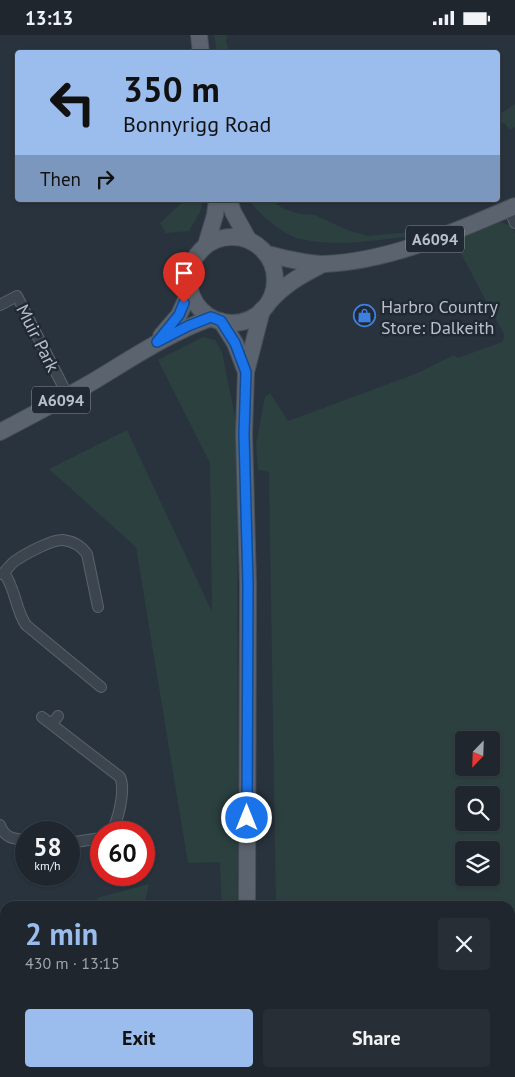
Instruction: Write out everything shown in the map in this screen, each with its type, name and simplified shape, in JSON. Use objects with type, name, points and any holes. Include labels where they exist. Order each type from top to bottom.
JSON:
[{"type":"main road","points":[[198,35],[200,50]]},
{"type":"main road","points":[[217,202],[206,245],[191,265],[188,278],[190,291],[198,307],[216,319],[235,343],[246,372]]},
{"type":"main road","points":[[230,202],[233,213],[248,239],[267,254],[274,278],[273,291],[266,306],[246,372],[244,434],[248,584],[247,901]]},
{"type":"main road","name":"A6094","points":[[267,254],[323,264],[376,257],[404,250],[513,213]]},
{"type":"main road","points":[[206,245],[233,237],[248,239]]},
{"type":"main road","name":"A6094","points":[[266,306],[280,289],[323,264]]},
{"type":"main road","name":"A6094","points":[[157,342],[179,315],[190,291]]},
{"type":"main road","points":[[216,319],[240,321],[249,319],[266,306]]},
{"type":"main road","name":"A6094","points":[[0,432],[68,396],[157,342],[188,326],[216,319]]},
{"type":"street","name":"Muir Park","points":[[0,305],[17,296],[68,396]]},
{"type":"street","points":[[98,607],[87,554],[82,548],[73,543],[62,540],[54,542],[18,559],[2,573],[10,581],[19,612],[26,625],[102,687]]},
{"type":"street","points":[[42,717],[55,720],[120,777],[123,788],[117,821]]},
{"type":"street","points":[[0,825],[4,834],[9,838],[15,839]]},
{"type":"green space","points":[[214,35],[227,35],[228,50],[217,50]]},
{"type":"green space","points":[[515,104],[515,127],[510,130],[505,124],[500,123],[500,114]]},
{"type":"green space","points":[[183,202],[202,202],[200,212],[189,231],[166,233],[160,223]]},
{"type":"green space","points":[[251,202],[274,202],[282,208],[299,214],[315,215],[347,230],[368,236],[420,231],[420,235],[345,243],[315,242],[294,237],[272,223]]},
{"type":"green space","points":[[500,222],[512,226],[515,233],[515,901],[276,901],[269,472],[258,470],[256,444],[265,397],[270,393],[288,421],[418,373],[454,355],[458,358],[502,342],[505,336],[457,246],[458,239]]},
{"type":"green space","points":[[203,337],[215,340],[222,352],[237,428],[238,901],[222,901],[220,862],[188,863],[136,547],[49,469],[127,430],[212,612],[210,463],[158,360]]},
{"type":"green space","points":[[142,886],[149,886],[145,901],[96,901],[97,898]]},
{"type":"place","name":"Harbro Country Store: Dalkeith","points":[[365,316]]},
{"type":"route","points":[[184,303],[179,315],[157,342],[211,317],[221,321],[235,343],[246,372],[244,434],[248,584],[247,818]]}]
